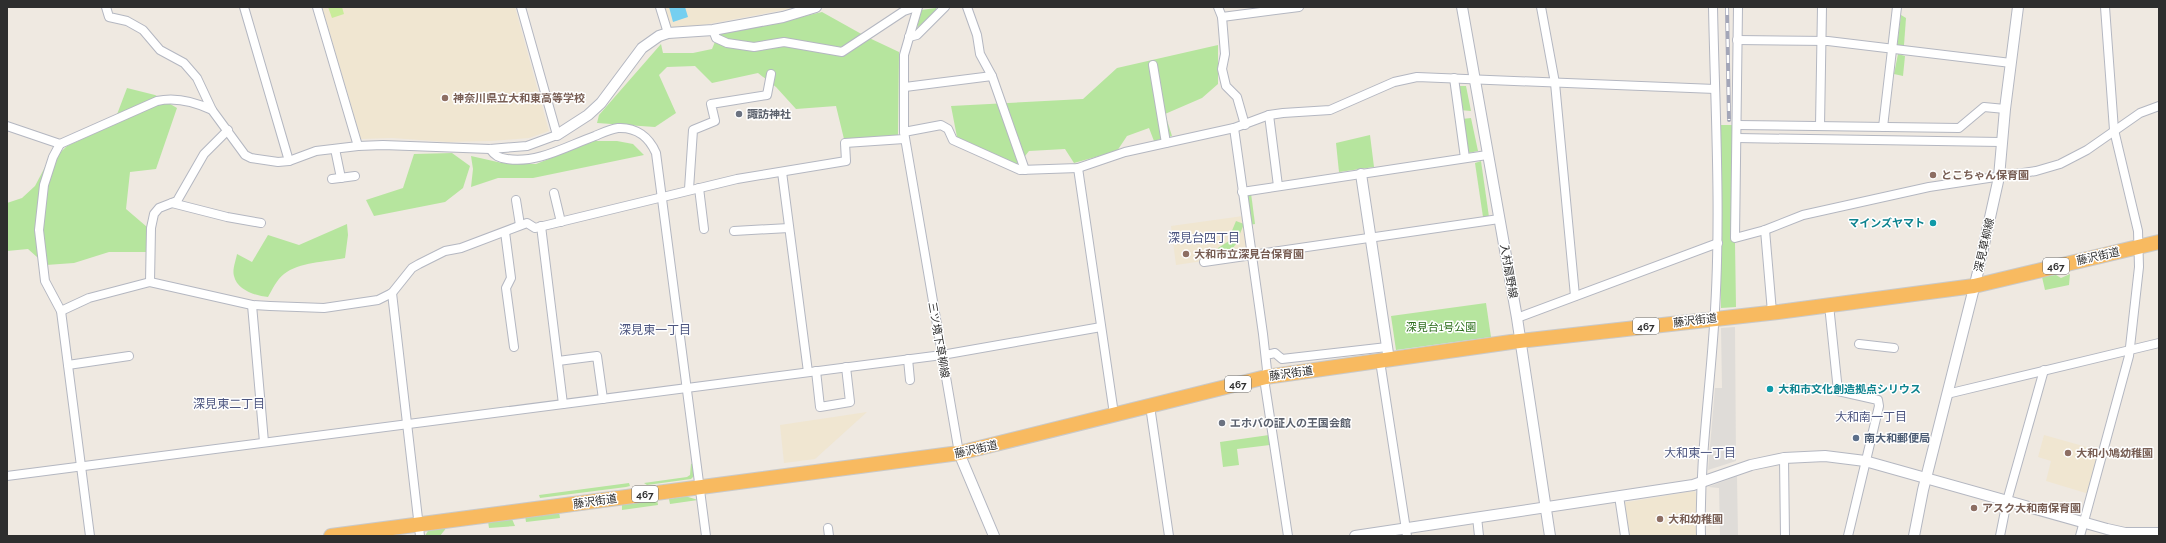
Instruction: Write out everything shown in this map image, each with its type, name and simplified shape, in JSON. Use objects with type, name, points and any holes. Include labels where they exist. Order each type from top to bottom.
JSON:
[{"type":"highway","name":"藤沢街道","points":[[331,536],[419,530],[700,487],[959,453],[1266,377],[1386,356],[1521,342],[1974,286],[2159,242]]},
{"type":"street","points":[[106,7],[109,16],[127,21],[143,30],[160,50],[184,63],[198,78],[212,110],[228,130],[241,151],[250,158],[278,162],[289,161],[316,151],[358,146],[383,145],[490,149],[527,146],[557,134],[588,115],[601,103],[642,48],[654,39],[668,34],[713,30],[797,14],[816,7]]},
{"type":"street","points":[[244,7],[289,161]]},
{"type":"street","points":[[317,7],[358,146]]},
{"type":"street","points":[[521,7],[557,134]]},
{"type":"street","points":[[660,7],[668,34]]},
{"type":"street","points":[[713,30],[716,38],[727,43],[754,47],[784,42],[842,52],[904,11],[917,7]]},
{"type":"street","name":"三ツ境下草柳線","points":[[917,7],[904,55],[904,136],[959,453],[994,536]]},
{"type":"street","points":[[909,37],[917,35],[945,7]]},
{"type":"street","points":[[967,7],[977,35],[980,54],[992,76],[1026,170]]},
{"type":"street","points":[[1218,7],[1222,17],[1225,54],[1222,69],[1226,86],[1237,97],[1245,125]]},
{"type":"street","points":[[1222,17],[1267,9],[1299,7]]},
{"type":"street","name":"入村扇野線","points":[[1462,7],[1521,342],[1550,536]]},
{"type":"street","points":[[1541,7],[1555,83],[1575,296]]},
{"type":"street","points":[[1700,536],[1700,483],[1714,318],[1718,243],[1713,7]]},
{"type":"street","points":[[1738,7],[1735,238],[1765,230],[1803,215],[1929,187],[2036,171],[2060,164],[2087,150],[2140,113],[2159,106]]},
{"type":"street","points":[[1820,126],[1822,7]]},
{"type":"street","points":[[1884,127],[1897,7]]},
{"type":"street","name":"深見草柳線","points":[[1914,536],[1926,479],[1974,286],[1999,177],[2001,142],[2018,7]]},
{"type":"street","points":[[2080,536],[2130,350],[2139,267],[2138,231],[2114,130],[2105,7]]},
{"type":"street","points":[[1737,40],[1821,41],[2011,63]]},
{"type":"street","points":[[1153,64],[1166,142]]},
{"type":"street","points":[[689,190],[693,130],[716,121],[712,104],[767,95],[770,74]]},
{"type":"street","points":[[905,87],[992,76]]},
{"type":"street","points":[[61,310],[89,298],[150,282],[252,304],[324,308],[378,300],[392,293],[412,268],[418,264],[445,252],[461,248],[520,225],[527,223],[535,228],[698,188],[846,161],[845,143],[904,136],[941,125],[948,129],[953,140],[1020,170],[1078,168],[1125,152],[1245,125],[1269,115],[1330,110],[1394,82],[1417,77],[1715,89]]},
{"type":"street","points":[[1454,78],[1465,158]]},
{"type":"street","points":[[90,536],[61,310],[45,281],[39,230],[44,185],[53,157],[60,144],[170,98],[202,105],[212,110]]},
{"type":"street","points":[[1737,125],[1959,128],[1984,107],[2005,109]]},
{"type":"street","points":[[1269,115],[1278,186]]},
{"type":"street","points":[[7,126],[60,144]]},
{"type":"street","points":[[490,149],[494,155],[499,158],[522,160],[538,158],[617,128],[634,130],[648,140],[656,153],[706,536]]},
{"type":"street","points":[[1234,128],[1266,355],[1265,384],[1288,536]]},
{"type":"street","points":[[150,282],[151,228],[154,214],[159,208],[177,201],[204,154],[228,130]]},
{"type":"street","points":[[1737,138],[2001,142]]},
{"type":"street","points":[[335,148],[337,179],[355,176]]},
{"type":"street","points":[[1242,192],[1488,154]]},
{"type":"street","points":[[1078,168],[1114,414]]},
{"type":"street","points":[[782,172],[789,228],[812,372],[820,407],[850,402],[846,367]]},
{"type":"street","points":[[1361,174],[1371,237],[1386,356],[1406,532]]},
{"type":"street","points":[[698,188],[704,229]]},
{"type":"street","points":[[554,193],[561,222]]},
{"type":"street","points":[[516,200],[520,225]]},
{"type":"street","points":[[172,203],[227,217],[260,223]]},
{"type":"street","points":[[1204,262],[1499,219]]},
{"type":"street","points":[[541,226],[563,404]]},
{"type":"street","points":[[734,231],[789,228]]},
{"type":"street","points":[[1765,230],[1772,312]]},
{"type":"street","points":[[505,232],[511,278],[506,288],[514,347]]},
{"type":"street","points":[[1517,318],[1718,243]]},
{"type":"street","points":[[392,293],[419,530]]},
{"type":"street","points":[[252,304],[264,442]]},
{"type":"street","points":[[1830,305],[1838,391],[1878,400],[1879,406],[1848,536]]},
{"type":"street","points":[[7,476],[942,355],[1101,327]]},
{"type":"street","points":[[1947,394],[2159,343]]},
{"type":"street","points":[[1859,344],[1894,348]]},
{"type":"street","points":[[1266,355],[1275,353],[1282,359],[1386,356]]},
{"type":"street","points":[[68,364],[129,356]]},
{"type":"street","points":[[558,361],[597,356],[603,399]]},
{"type":"street","points":[[908,359],[910,380]]},
{"type":"street","points":[[2000,536],[2007,501],[2044,370]]},
{"type":"street","points":[[1150,406],[1169,536]]},
{"type":"street","points":[[1355,536],[1406,532],[1476,517],[1546,508],[1700,483],[1751,465],[1784,458],[1825,456],[1865,461],[2084,523],[2125,533],[2159,533]]},
{"type":"street","points":[[1784,458],[1785,536]]},
{"type":"street","points":[[1619,496],[1624,536]]},
{"type":"street","points":[[1476,517],[1479,536]]},
{"type":"shaded area","name":"神奈川県立大和東高等学校","points":[[322,7],[515,7],[549,131],[529,138],[491,141],[448,142],[392,138],[361,139]]},
{"type":"shaded area","points":[[664,7],[800,7],[692,27],[672,27],[669,25]]},
{"type":"shaded area","points":[[1243,216],[1247,248],[1236,256],[1176,265],[1171,226]]},
{"type":"shaded area","points":[[1735,327],[1736,461],[1708,470],[1715,388],[1722,388],[1721,328]]},
{"type":"shaded area","points":[[867,412],[815,459],[784,463],[780,425]]},
{"type":"shaded area","points":[[2044,435],[2101,451],[2089,494],[2046,481],[2051,461],[2038,457]]},
{"type":"shaded area","points":[[1737,476],[1738,536],[1720,536],[1719,488],[1708,487]]},
{"type":"shaded area","name":"大和幼稚園","points":[[1694,491],[1696,493],[1697,536],[1627,536],[1621,503]]},
{"type":"green space","points":[[328,7],[342,7],[344,14],[332,18]]},
{"type":"green space","points":[[936,8],[936,11],[917,28],[921,10]]},
{"type":"green space","points":[[822,12],[865,36],[899,52],[898,135],[844,139],[836,106],[796,109],[776,87],[758,73],[712,83],[695,66],[667,67],[659,75],[676,113],[655,127],[597,123],[599,115],[661,44],[663,53],[693,53],[712,49],[719,32],[771,24]]},
{"type":"green space","points":[[1901,15],[1906,18],[1903,46],[1897,45]]},
{"type":"green space","points":[[1218,45],[1218,84],[1202,98],[1165,114],[1172,136],[1154,141],[1149,128],[1127,136],[1117,151],[1074,163],[1065,149],[1029,151],[1018,165],[957,137],[951,106],[1083,99],[1117,68]]},
{"type":"green space","points":[[1898,54],[1905,56],[1903,76],[1894,74]]},
{"type":"green space","points":[[1458,86],[1466,86],[1471,111],[1460,110]]},
{"type":"green space","points":[[127,88],[155,95],[177,108],[156,169],[130,172],[126,209],[147,227],[148,252],[109,252],[74,263],[46,265],[28,249],[7,251],[7,203],[22,198],[35,186],[45,167],[67,146],[113,125]]},
{"type":"green space","points":[[1471,118],[1478,151],[1468,153],[1462,119]]},
{"type":"green space","points":[[1719,125],[1735,125],[1732,242],[1735,242],[1736,307],[1721,308]]},
{"type":"green space","points":[[1370,135],[1374,167],[1339,172],[1336,143]]},
{"type":"green space","points":[[594,141],[617,141],[633,144],[644,155],[533,178],[498,178],[471,187],[473,169],[471,156],[502,163],[536,164]]},
{"type":"green space","points":[[452,153],[470,166],[463,188],[445,202],[374,216],[366,200],[403,188],[414,154]]},
{"type":"green space","points":[[1481,161],[1489,217],[1483,217],[1475,163]]},
{"type":"green space","points":[[1251,193],[1255,224],[1249,225],[1245,194]]},
{"type":"green space","points":[[1236,221],[1244,224],[1239,236],[1234,236],[1231,233]]},
{"type":"green space","points":[[347,224],[348,235],[345,258],[313,263],[290,270],[279,279],[268,297],[243,289],[236,281],[233,271],[237,254],[252,262],[268,235],[299,245]]},
{"type":"green space","points":[[1229,241],[1233,241],[1236,244],[1232,249],[1221,255],[1217,254],[1218,248]]},
{"type":"green space","points":[[2070,274],[2069,285],[2045,290],[2042,277],[2056,275],[2061,278]]},
{"type":"green space","name":"深見台1号公園","points":[[1486,303],[1491,337],[1396,350],[1391,316]]},
{"type":"green space","points":[[1269,435],[1270,445],[1237,449],[1239,465],[1223,467],[1220,442]]},
{"type":"green space","points":[[693,463],[695,475],[691,479],[647,485],[644,483],[687,477],[690,475],[691,464]]},
{"type":"green space","points":[[629,483],[630,486],[626,487],[540,498],[539,495]]},
{"type":"green space","points":[[685,496],[698,500],[670,504],[669,499]]},
{"type":"green space","points":[[657,500],[658,505],[622,510],[622,504]]},
{"type":"green space","points":[[559,512],[560,518],[526,522],[525,515]]},
{"type":"green space","points":[[512,519],[515,526],[489,528],[488,521]]},
{"type":"green space","points":[[447,527],[440,536],[425,536],[429,529]]},
{"type":"water","points":[[669,7],[685,7],[688,17],[673,22]]},
{"type":"railway","points":[[1727,7],[1729,120]]},
{"type":"place","name":"神奈川県立大和東高等学校","points":[[445,98]]},
{"type":"place","name":"諏訪神社","points":[[739,114]]},
{"type":"place","name":"とこちゃん保育園","points":[[1933,175]]},
{"type":"place","name":"マインズヤマト","points":[[1933,223]]},
{"type":"place","name":"大和市立深見台保育園","points":[[1186,254]]},
{"type":"place","name":"大和市文化創造拠点シリウス","points":[[1770,389]]},
{"type":"place","name":"エホバの証人の王国会館","points":[[1222,423]]},
{"type":"place","name":"南大和郵便局","points":[[1856,438]]},
{"type":"place","name":"大和小鳩幼稚園","points":[[2068,453]]},
{"type":"place","name":"アスク大和南保育園","points":[[1974,508]]},
{"type":"place","name":"大和幼稚園","points":[[1660,519]]},
{"type":"district","name":"深見台四丁目","points":[[1204,238]]},
{"type":"district","name":"深見東一丁目","points":[[655,330]]},
{"type":"district","name":"深見東二丁目","points":[[229,404]]},
{"type":"district","name":"大和南一丁目","points":[[1871,417]]},
{"type":"district","name":"大和東一丁目","points":[[1700,453]]}]
